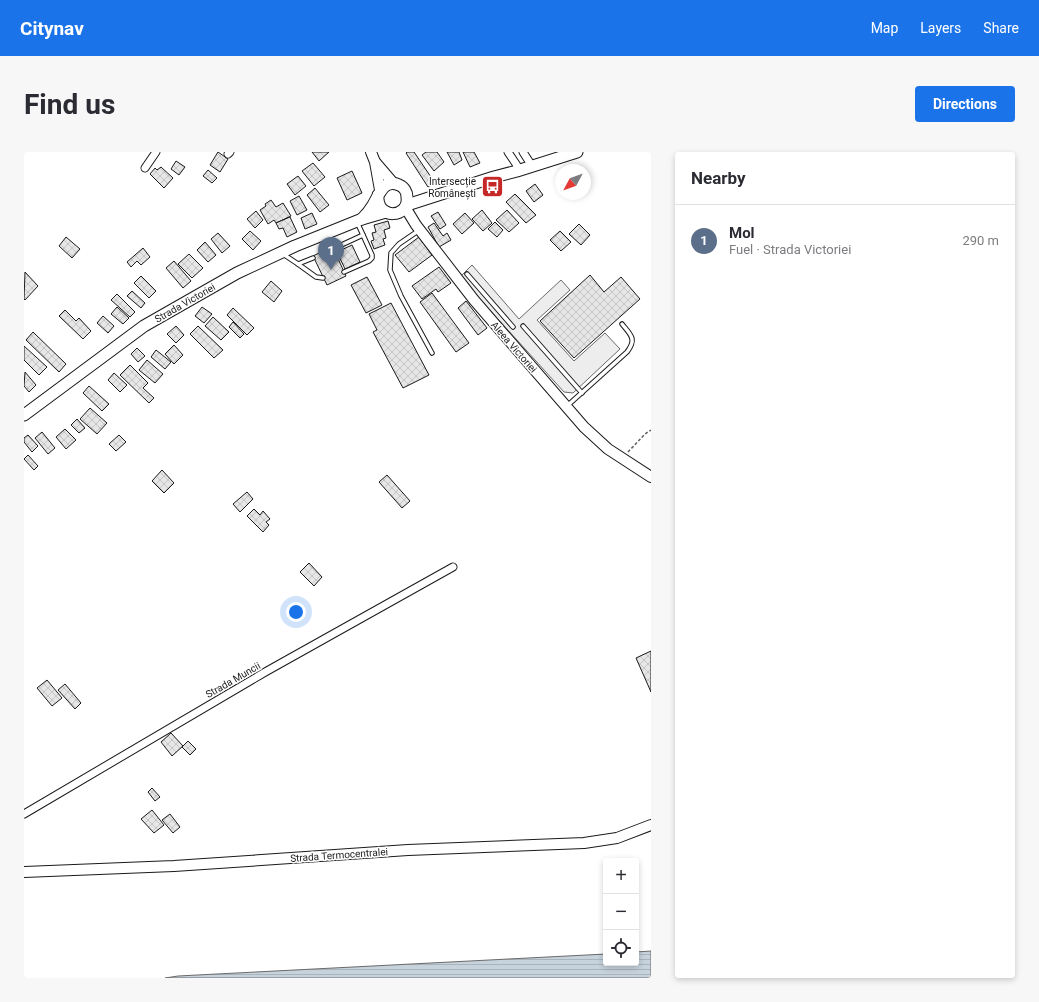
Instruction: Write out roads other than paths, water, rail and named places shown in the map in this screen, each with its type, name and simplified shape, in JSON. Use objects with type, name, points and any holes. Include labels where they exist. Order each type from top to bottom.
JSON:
[{"type":"main road","points":[[379,193],[379,205],[386,212],[391,214],[404,208],[494,177],[577,152]]},
{"type":"main road","points":[[360,221],[373,205],[379,193],[389,184],[399,185],[406,191],[435,197]]},
{"type":"main road","points":[[404,208],[407,196],[406,191]]},
{"type":"main road","name":"Strada Victoriei","points":[[24,415],[144,326],[237,273],[280,252],[386,212]]},
{"type":"street","points":[[145,168],[156,152]]},
{"type":"street","points":[[508,152],[520,170]]},
{"type":"street","points":[[523,152],[532,166]]},
{"type":"street","points":[[373,157],[394,184]]},
{"type":"street","points":[[373,157],[379,193]]},
{"type":"street","name":"Aleea Victoriei","points":[[404,208],[474,300],[567,407],[596,438],[651,477]]},
{"type":"street","name":"Strada Muncii","points":[[24,814],[267,671],[453,566]]},
{"type":"street","name":"Strada Termocentralei","points":[[24,872],[174,866],[408,850],[584,843],[617,838],[651,826]]},
{"type":"lane","points":[[344,272],[369,262],[372,258],[363,235],[360,221]]},
{"type":"lane","points":[[418,227],[391,253],[390,270],[401,296],[432,353]]},
{"type":"lane","points":[[324,253],[363,235]]},
{"type":"lane","points":[[280,252],[316,277],[323,278]]},
{"type":"lane","points":[[298,264],[313,258]]},
{"type":"lane","points":[[467,274],[513,327]]},
{"type":"lane","points":[[567,407],[628,352],[632,346],[632,335],[622,324]]},
{"type":"lane","points":[[523,326],[582,393]]},
{"type":"place","name":"Intersecție Românești","points":[[492,187]]},
{"type":"place","name":"Mol","points":[[331,270]]}]
